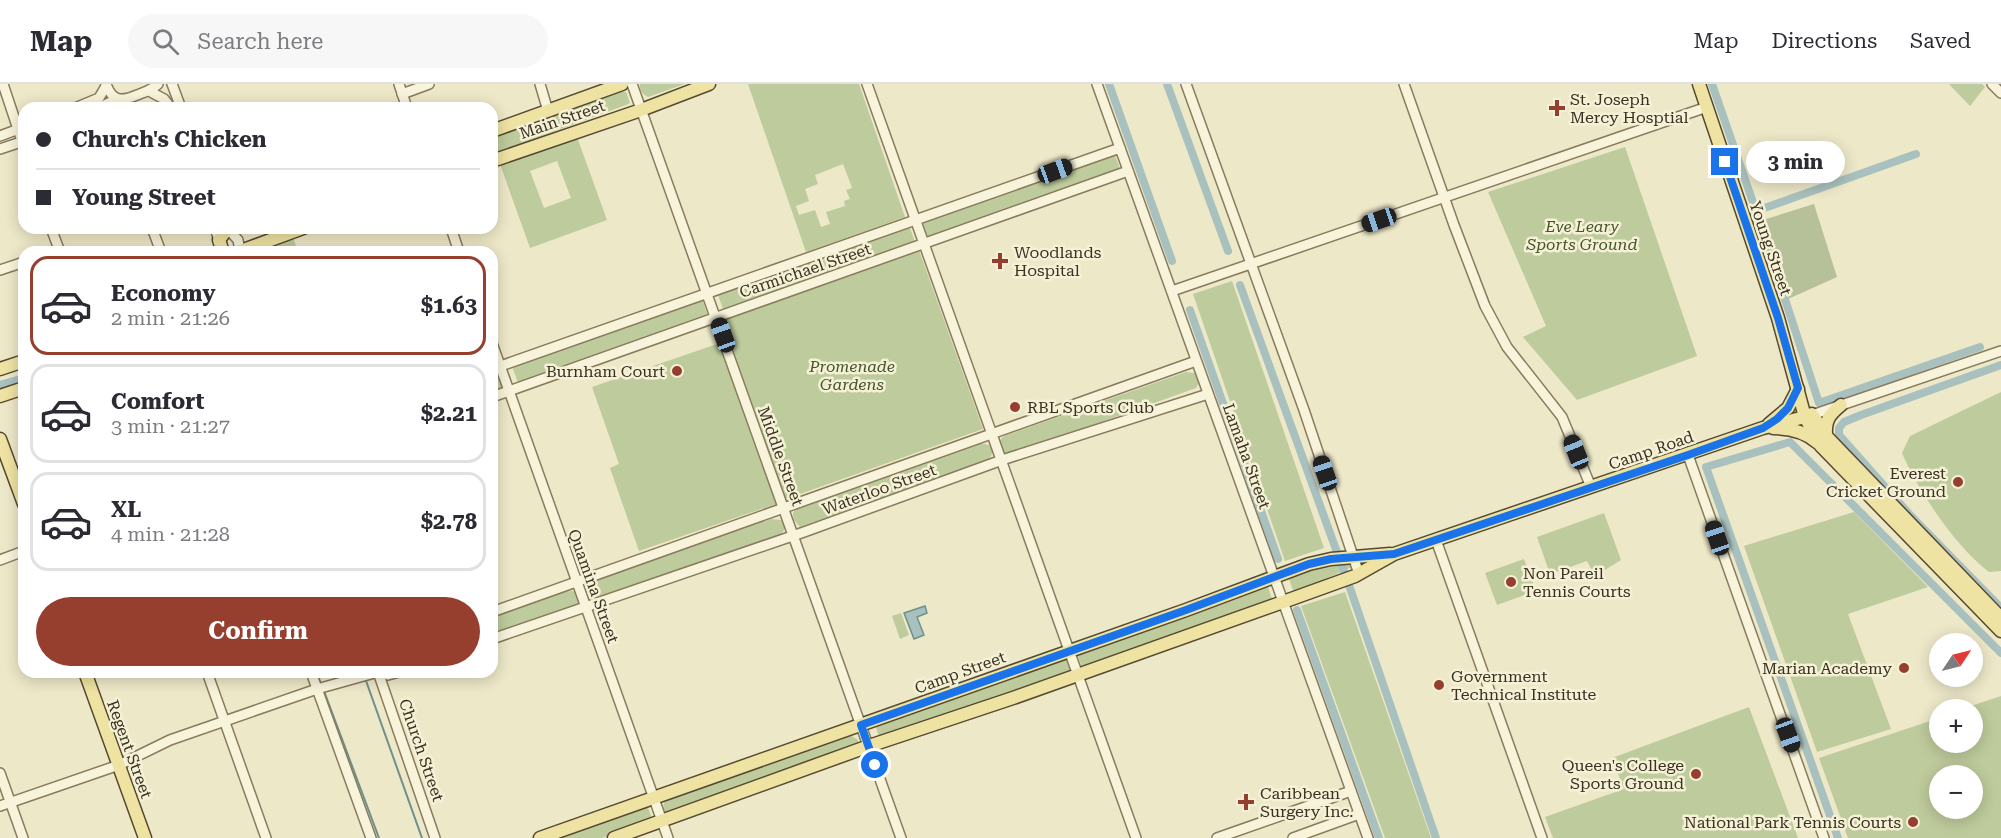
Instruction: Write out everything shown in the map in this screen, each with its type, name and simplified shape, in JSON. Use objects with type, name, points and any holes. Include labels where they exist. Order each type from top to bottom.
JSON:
[{"type":"main road","name":"Main Street","points":[[498,129],[622,84]]},
{"type":"main road","name":"Main Street","points":[[498,159],[709,84]]},
{"type":"main road","name":"Young Street","points":[[1699,84],[1778,318],[1798,388],[1809,416],[1823,441]]},
{"type":"main road","points":[[255,246],[287,234]]},
{"type":"main road","points":[[0,369],[18,363]]},
{"type":"main road","points":[[1763,428],[1788,408],[1798,388]]},
{"type":"main road","points":[[0,396],[18,390]]},
{"type":"main road","points":[[1823,441],[1826,421],[1831,413],[1841,405]]},
{"type":"main road","name":"Camp Road","points":[[1290,599],[1357,575],[1394,554],[1763,428],[1809,416]]},
{"type":"main road","points":[[1763,428],[1783,428],[1823,441],[2001,618]]},
{"type":"main road","points":[[0,438],[18,488]]},
{"type":"main road","points":[[1823,441],[2001,631]]},
{"type":"main road","name":"Camp Street","points":[[540,838],[1186,610],[1309,564],[1331,559],[1394,554]]},
{"type":"main road","points":[[614,838],[868,746],[1079,675],[1290,599]]},
{"type":"main road","name":"Regent Street","points":[[87,678],[145,838]]},
{"type":"street","points":[[3,84],[18,122]]},
{"type":"street","points":[[106,85],[118,102],[149,91],[159,84]]},
{"type":"street","points":[[172,84],[179,102]]},
{"type":"street","points":[[400,89],[429,84]]},
{"type":"street","points":[[540,84],[548,111]]},
{"type":"street","name":"Middle Street","points":[[632,84],[901,838]]},
{"type":"street","points":[[867,84],[1136,838]]},
{"type":"street","name":"Lamaha Street","points":[[1097,84],[1208,394],[1290,599],[1368,838]]},
{"type":"street","points":[[1186,84],[1304,410],[1357,575]]},
{"type":"street","points":[[1404,84],[1481,297],[1507,347],[1562,417],[1591,487]]},
{"type":"street","points":[[1992,84],[2001,93]]},
{"type":"street","points":[[89,102],[99,98],[106,85]]},
{"type":"street","points":[[149,91],[166,102]]},
{"type":"street","points":[[1172,291],[1707,107]]},
{"type":"street","points":[[0,136],[18,130]]},
{"type":"street","points":[[0,149],[18,144]]},
{"type":"street","name":"Carmichael Street","points":[[498,367],[1120,148]]},
{"type":"street","name":"Carmichael Street","points":[[498,395],[1128,171]]},
{"type":"street","points":[[0,270],[18,264]]},
{"type":"street","name":"Camp Road","points":[[1809,416],[2001,351]]},
{"type":"street","name":"Waterloo Street","points":[[498,610],[1197,361]]},
{"type":"street","name":"Quamina Street","points":[[498,372],[509,392],[668,838]]},
{"type":"street","name":"Waterloo Street","points":[[498,637],[794,535],[1002,460],[1208,394]]},
{"type":"street","points":[[1688,455],[1824,838]]},
{"type":"street","points":[[1436,540],[1542,838]]},
{"type":"street","points":[[0,560],[18,553]]},
{"type":"street","points":[[209,678],[266,838]]},
{"type":"street","points":[[313,678],[371,838]]},
{"type":"street","points":[[0,806],[118,765],[170,741],[317,689],[356,678]]},
{"type":"street","name":"Church Street","points":[[380,678],[435,838]]},
{"type":"street","points":[[0,773],[23,838]]},
{"type":"street","points":[[1217,838],[1351,791]]},
{"type":"street","points":[[1293,838],[1359,814]]},
{"type":"green space","points":[[640,84],[685,84],[648,97],[642,92]]},
{"type":"green space","points":[[748,84],[859,84],[905,217],[806,252]],"holes":[[[843,164],[852,188],[846,190],[850,199],[844,201],[845,206],[826,212],[830,224],[821,227],[815,210],[799,215],[796,206],[809,201],[805,189],[818,184],[815,175]]]},
{"type":"green space","points":[[1949,84],[1982,84],[1985,87],[1970,106]]},
{"type":"green space","points":[[621,91],[626,92],[630,103],[498,152],[498,135]]},
{"type":"green space","points":[[577,137],[607,220],[530,248],[500,164]],"holes":[[[557,161],[571,198],[544,208],[530,171]]]},
{"type":"green space","name":"Eve Leary Sports Ground","points":[[1625,147],[1697,356],[1577,400],[1523,337],[1546,326],[1488,192]]},
{"type":"green space","points":[[1115,155],[1120,169],[928,237],[923,223]]},
{"type":"green space","points":[[1814,204],[1837,277],[1788,299],[1763,220]]},
{"type":"green space","points":[[910,228],[915,242],[723,309],[718,295]]},
{"type":"green space","points":[[293,237],[296,246],[274,246]]},
{"type":"green space","name":"Promenade Gardens","points":[[919,250],[983,429],[786,499],[722,321]]},
{"type":"green space","points":[[1232,281],[1324,548],[1285,561],[1193,294]]},
{"type":"green space","points":[[702,299],[708,317],[518,383],[512,366]]},
{"type":"green space","points":[[720,343],[776,504],[639,551],[610,468],[619,464],[592,387]]},
{"type":"green space","points":[[498,371],[505,390],[498,393]]},
{"type":"green space","points":[[1186,372],[1195,373],[1200,381],[1196,388],[1026,449],[1006,455],[1003,453],[999,441],[1004,436]]},
{"type":"green space","name":"Everest Cricket Ground","points":[[2001,392],[2001,571],[1989,572],[1964,548],[1939,517],[1902,453],[1910,436]]},
{"type":"green space","points":[[979,443],[989,445],[993,452],[989,460],[800,527],[794,520],[793,513],[797,508]]},
{"type":"green space","points":[[1854,512],[1928,587],[1848,614],[1891,729],[1817,752],[1744,546]]},
{"type":"green space","points":[[1604,513],[1621,560],[1595,576],[1587,561],[1550,574],[1537,537]]},
{"type":"green space","points":[[771,519],[781,520],[785,528],[781,535],[592,602],[588,600],[585,588],[589,583]]},
{"type":"green space","points":[[1372,558],[1294,593],[1288,576]]},
{"type":"green space","name":"Non Pareil Tennis Courts","points":[[1524,559],[1536,591],[1497,605],[1485,573]]},
{"type":"green space","points":[[1267,584],[1273,602],[1082,668],[1077,653]]},
{"type":"green space","points":[[563,592],[577,592],[579,605],[498,635],[498,615]]},
{"type":"green space","points":[[1345,592],[1431,838],[1385,838],[1301,606]]},
{"type":"green space","points":[[901,613],[909,635],[900,639],[892,616]]},
{"type":"green space","points":[[1065,655],[1071,673],[880,740],[875,724]]},
{"type":"green space","points":[[2001,696],[2001,838],[1848,838],[1819,758],[1929,721],[1929,753],[1983,753],[1983,702]]},
{"type":"green space","name":"Queen's College Sports Ground","points":[[1749,707],[1798,838],[1553,838],[1545,817],[1624,789],[1612,758]]},
{"type":"green space","points":[[850,735],[858,740],[858,747],[667,814],[663,809],[667,799]]},
{"type":"green space","points":[[648,808],[652,818],[602,838],[559,838]]},
{"type":"water","points":[[925,606],[927,613],[917,617],[924,635],[914,639],[904,613]]},
{"type":"waterway","points":[[1109,84],[1172,261]]},
{"type":"waterway","points":[[1167,84],[1228,251]]},
{"type":"waterway","points":[[1712,84],[1756,211],[1916,154]]},
{"type":"waterway","points":[[1756,211],[1819,403],[1980,347]]},
{"type":"waterway","points":[[1240,285],[1350,588],[1436,838]]},
{"type":"waterway","points":[[1190,310],[1278,559]]},
{"type":"waterway","points":[[2001,365],[1861,415],[1844,422],[1839,428],[1839,435],[1910,515],[2001,608]]},
{"type":"waterway","points":[[0,385],[18,380]]},
{"type":"waterway","points":[[1838,838],[1706,467],[1790,442],[2001,653]]},
{"type":"waterway","points":[[1297,610],[1379,838]]},
{"type":"waterway","points":[[319,678],[322,686]]},
{"type":"waterway","points":[[365,678],[422,838]]},
{"type":"waterway","points":[[324,691],[379,838]]},
{"type":"place","name":"St. Joseph Mercy Hosptial","points":[[1557,108]]},
{"type":"place","name":"Woodlands Hospital","points":[[1000,261]]},
{"type":"place","name":"Burnham Court","points":[[677,371]]},
{"type":"place","name":"RBL Sports Club","points":[[1015,407]]},
{"type":"place","name":"Everest Cricket Ground","points":[[1958,482]]},
{"type":"place","name":"Non Pareil Tennis Courts","points":[[1511,582]]},
{"type":"place","name":"Marian Academy","points":[[1904,668]]},
{"type":"place","name":"Government Technical Institute","points":[[1439,685]]},
{"type":"place","name":"Queen's College Sports Ground","points":[[1696,774]]},
{"type":"place","name":"Caribbean Surgery Inc.","points":[[1246,802]]},
{"type":"place","name":"National Park Tennis Courts","points":[[1913,822]]},
{"type":"route","points":[[875,765],[861,725],[1309,564],[1331,559],[1394,554],[1688,455],[1763,428],[1777,419],[1788,408],[1798,388],[1778,318],[1725,162]]}]
